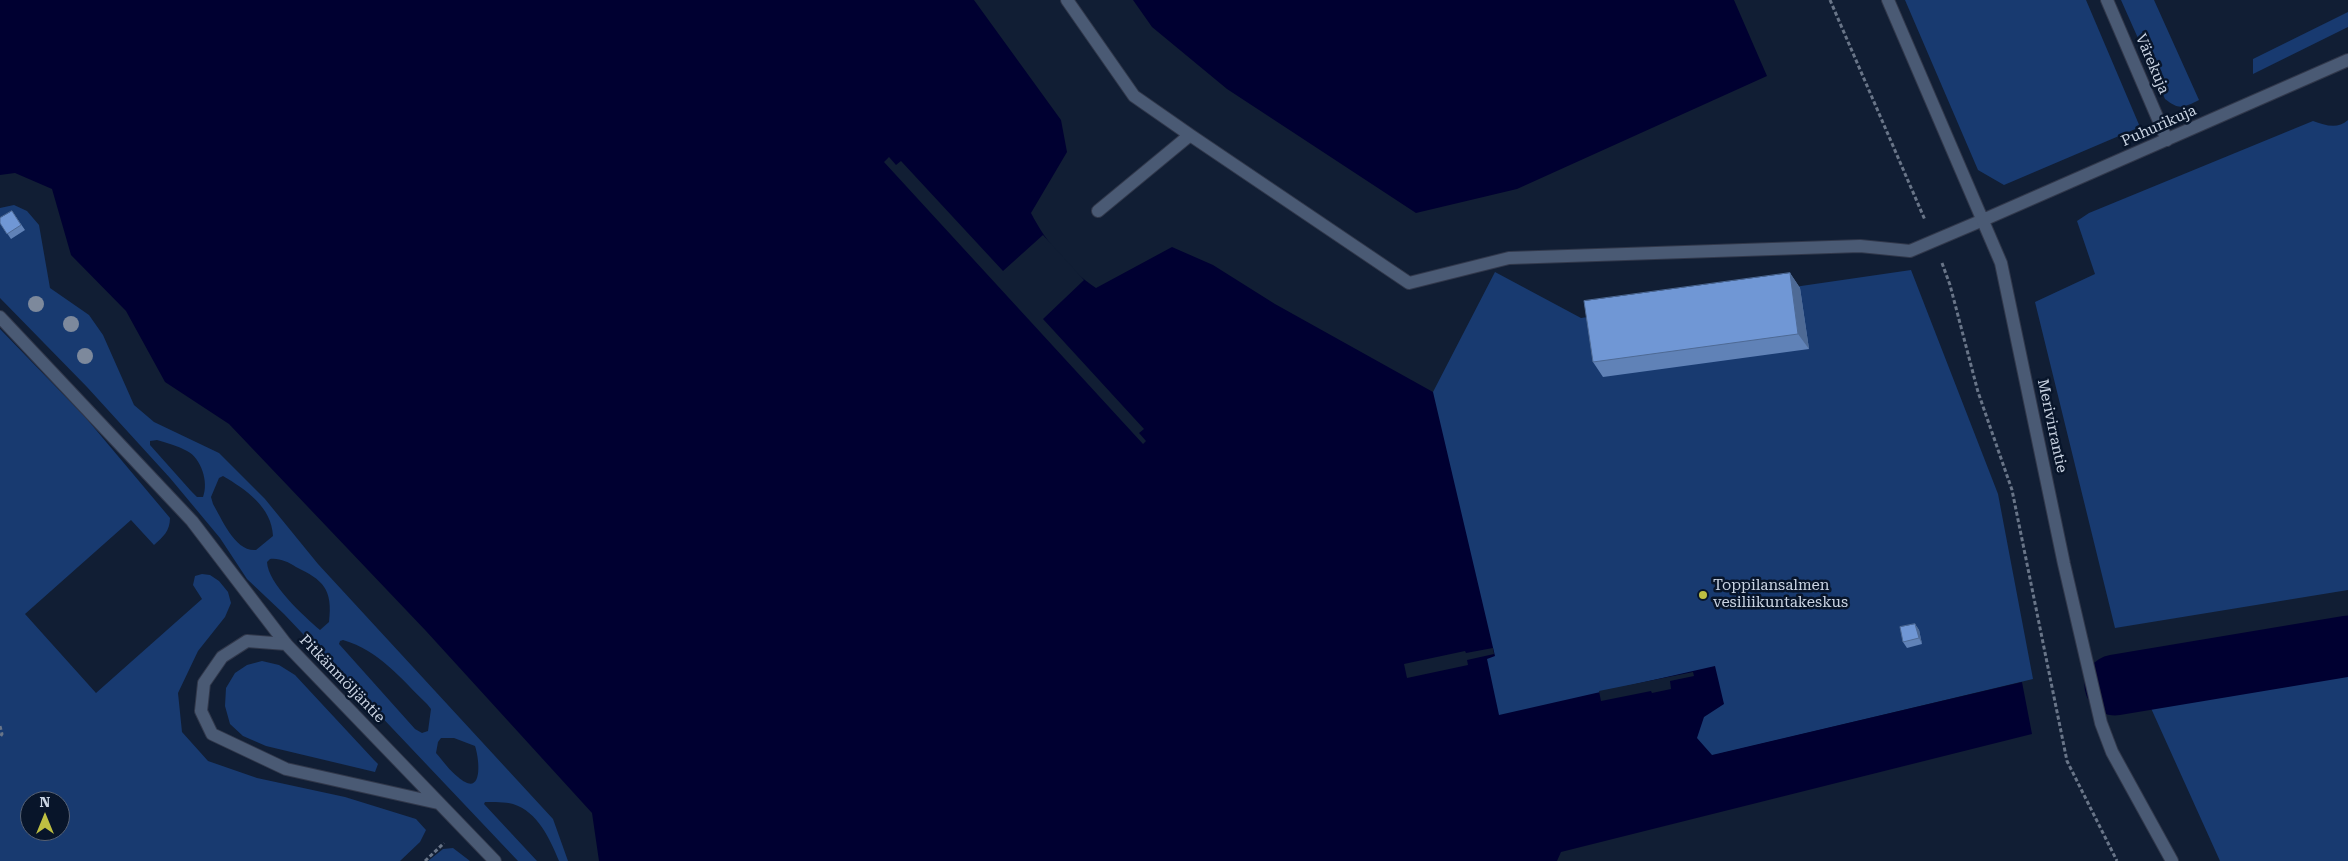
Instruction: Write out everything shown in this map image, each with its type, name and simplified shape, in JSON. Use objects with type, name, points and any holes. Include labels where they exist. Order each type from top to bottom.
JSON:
[{"type":"street","name":"Puhurikuja","points":[[1067,0],[1134,96],[1409,283],[1509,258],[1860,246],[1910,251],[2348,60]]},
{"type":"street","name":"Merivirrantie","points":[[1888,0],[2001,263],[2064,564],[2101,723],[2112,752],[2172,861]]},
{"type":"street","name":"Värekuja","points":[[2107,0],[2167,140]]},
{"type":"street","points":[[1098,212],[1190,134]]},
{"type":"street","points":[[0,317],[192,521],[286,644]]},
{"type":"street","name":"Pitkänmöljäntie","points":[[438,803],[286,769],[212,734],[201,711],[204,683],[222,658],[247,641],[286,644],[495,861]]},
{"type":"path","points":[[1830,0],[1934,241],[1950,285],[1978,392],[2012,490],[2067,761],[2117,861]]},
{"type":"path","points":[[0,726],[2,734],[0,737]]},
{"type":"shaded area","points":[[0,0],[974,0],[1061,120],[1067,152],[1031,213],[1059,255],[1086,281],[1096,288],[1172,247],[1213,265],[1275,304],[1433,392],[1495,656],[1487,659],[1499,715],[1715,666],[1724,704],[1704,717],[1697,738],[1712,755],[2022,682],[2032,734],[1561,852],[1557,861],[599,861],[592,813],[426,631],[229,424],[165,382],[126,311],[71,255],[52,189],[15,173],[0,175]]},
{"type":"shaded area","points":[[1133,0],[1734,0],[1767,76],[1517,189],[1416,213],[1227,89],[1152,27]]},
{"type":"shaded area","points":[[1905,0],[2086,0],[2140,127],[2004,185],[1978,170]]},
{"type":"shaded area","points":[[2121,0],[2154,0],[2199,100],[2181,107],[2165,99]]},
{"type":"shaded area","points":[[2348,12],[2348,27],[2253,74],[2253,59]]},
{"type":"shaded area","points":[[2348,120],[2348,590],[2115,628],[2035,302],[2095,274],[2077,221],[2089,213],[2313,121],[2335,126]]},
{"type":"shaded area","points":[[14,205],[27,211],[39,225],[50,288],[89,315],[103,335],[134,405],[154,422],[219,453],[265,499],[318,564],[553,819],[568,861],[559,861],[542,827],[522,808],[503,802],[485,802],[484,804],[537,861],[518,861],[284,614],[247,579],[220,538],[170,478],[87,387],[0,298],[0,208]],"holes":[[[157,440],[169,443],[192,454],[200,465],[204,478],[205,491],[203,497],[197,497],[191,491],[150,445],[150,441]],[[223,476],[248,493],[268,516],[273,536],[256,550],[248,549],[236,540],[225,526],[213,504],[211,497],[219,478]],[[270,559],[284,561],[319,581],[324,587],[329,601],[329,622],[320,630],[305,617],[273,580],[267,562]],[[343,640],[356,645],[389,666],[431,709],[428,731],[422,733],[415,729],[339,644]],[[441,738],[454,738],[475,746],[478,760],[476,781],[472,784],[466,783],[449,769],[436,753],[438,742]]]},
{"type":"shaded area","name":"Toppilansalmen vesiliikuntakeskus","points":[[1911,270],[1998,494],[2033,679],[1438,821],[1433,392],[1495,272],[1581,318]]},
{"type":"shaded area","points":[[0,329],[86,418],[170,518],[167,530],[154,545],[131,520],[25,614],[96,693],[202,599],[193,585],[195,576],[202,574],[210,575],[219,581],[228,592],[231,603],[225,617],[198,651],[178,693],[182,732],[208,761],[257,778],[345,797],[416,819],[426,830],[420,842],[400,861],[0,861]]},
{"type":"shaded area","points":[[262,661],[279,665],[295,675],[378,764],[375,772],[266,746],[243,736],[230,724],[225,706],[226,688],[235,673],[247,665]]},
{"type":"shaded area","points":[[2348,671],[2348,861],[2220,861],[2150,706]]},
{"type":"shaded area","points":[[453,848],[470,861],[428,861],[443,849]]},
{"type":"pier","points":[[889,157],[896,165],[901,161],[1003,271],[1043,235],[1084,280],[1043,319],[1144,429],[1139,433],[1146,441],[1143,444],[884,162]]},
{"type":"pier","points":[[1493,648],[1494,654],[1467,660],[1468,665],[1407,678],[1404,664],[1465,651],[1466,653]]},
{"type":"pier","points":[[1693,672],[1694,676],[1670,681],[1671,689],[1601,701],[1599,691]]},
{"type":"building","points":[[12,211],[21,225],[7,234],[0,223],[0,218]]},
{"type":"building","points":[[1790,273],[1798,334],[1593,362],[1584,301]]},
{"type":"building","points":[[1915,624],[1919,638],[1903,642],[1900,627]]},
{"type":"waterway","points":[[2115,685],[2348,646]]},
{"type":"place","name":"Toppilansalmen vesiliikuntakeskus","points":[[1703,595]]}]
